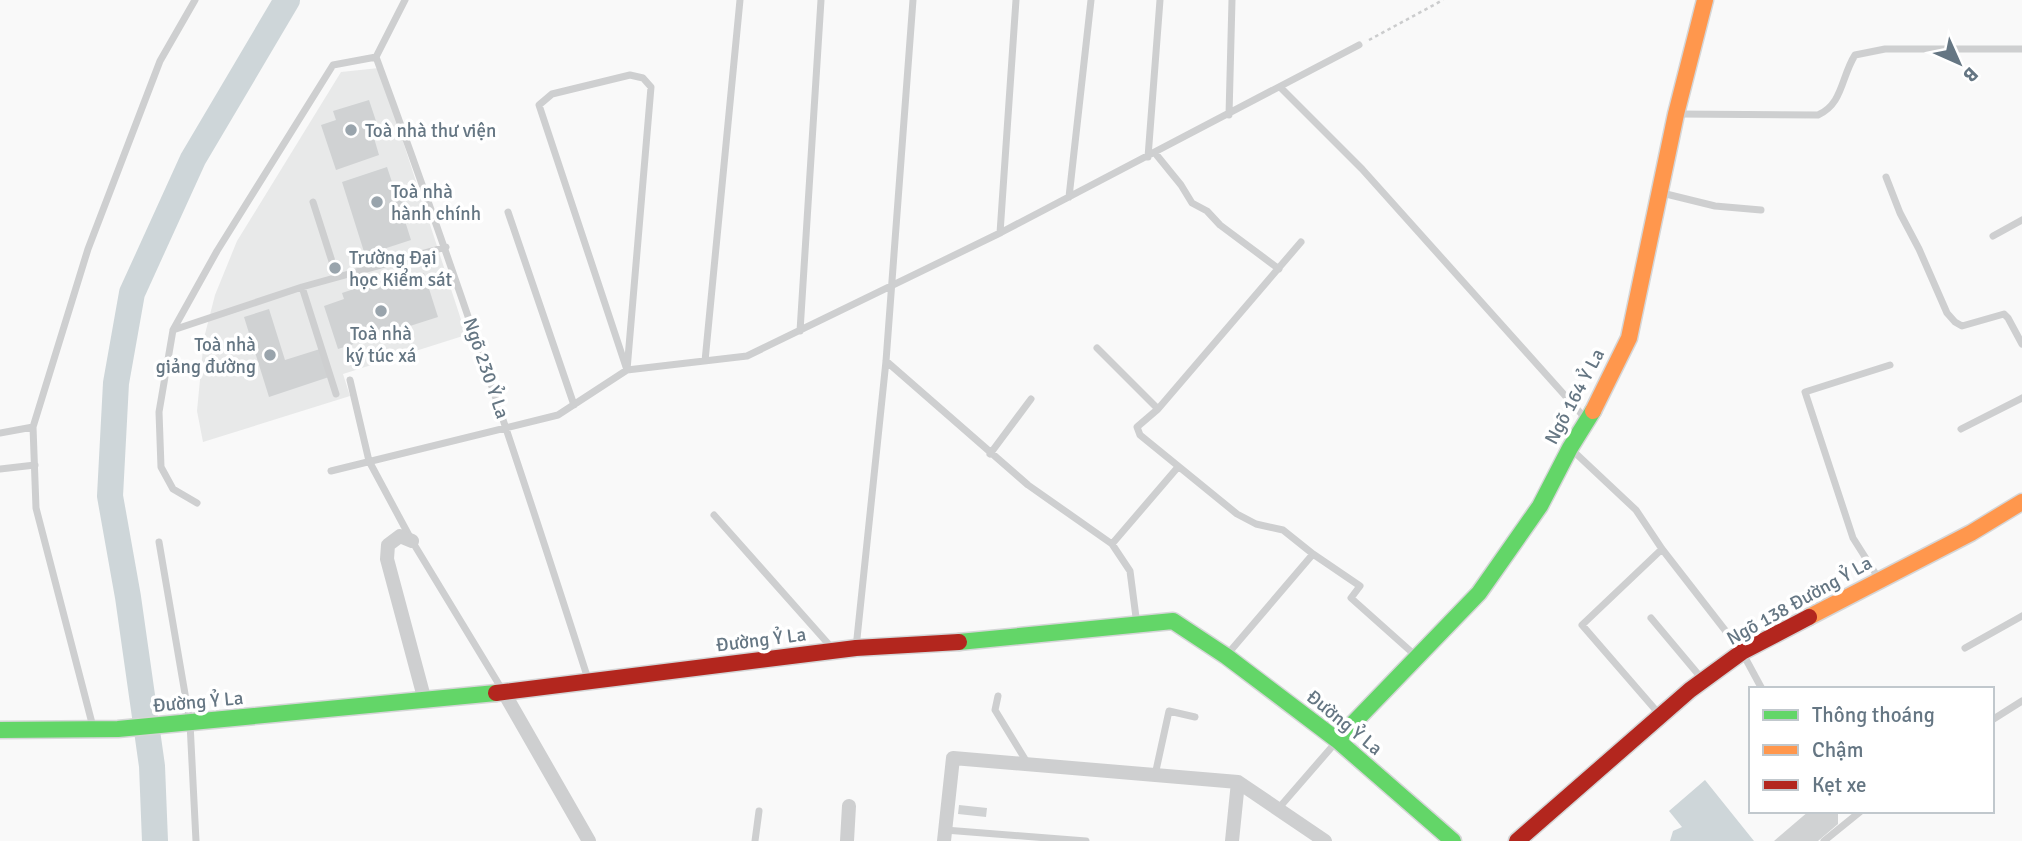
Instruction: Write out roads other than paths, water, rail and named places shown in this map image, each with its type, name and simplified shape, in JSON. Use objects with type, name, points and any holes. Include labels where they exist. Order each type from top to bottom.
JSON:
[{"type":"street","name":"Ngõ 164 Ỷ La","points":[[1337,740],[1479,593],[1540,506],[1570,448],[1588,421],[1629,338],[1676,114],[1706,0]]},
{"type":"street","name":"Ngõ 138 Đường Ỷ La","points":[[1517,841],[1661,716],[1742,652],[2021,506]]},
{"type":"street","points":[[412,541],[400,536],[388,545],[387,559],[425,701]]},
{"type":"street","name":"Đường Ỷ La","points":[[0,730],[118,729],[190,723],[425,701],[856,648],[928,645],[1173,621],[1226,656],[1337,740],[1453,841]]},
{"type":"street","points":[[503,691],[589,841]]},
{"type":"street","points":[[945,836],[953,758],[1238,782],[1325,841]]},
{"type":"street","points":[[1232,841],[1238,782]]},
{"type":"street","points":[[847,841],[849,806]]},
{"type":"lane","points":[[93,728],[36,508],[33,427],[88,249],[160,61],[195,0]]},
{"type":"lane","points":[[197,503],[173,489],[161,467],[159,412],[173,330],[217,251],[333,65],[376,57],[405,0]]},
{"type":"lane","points":[[705,361],[740,0]]},
{"type":"lane","points":[[800,331],[821,0]]},
{"type":"lane","points":[[856,648],[893,286],[913,0]]},
{"type":"lane","points":[[1000,233],[1016,0]]},
{"type":"lane","points":[[1069,197],[1091,0]]},
{"type":"lane","points":[[1160,0],[1151,155],[1181,185],[1192,203],[1207,211],[1220,225],[1228,228],[1279,269]]},
{"type":"lane","points":[[1229,115],[1232,0]]},
{"type":"lane","points":[[331,471],[558,415],[627,370],[747,356],[1000,233],[1359,46]]},
{"type":"lane","points":[[1676,114],[1818,116],[1830,110],[1840,92],[1846,69],[1855,55],[1885,49],[2022,49]]},
{"type":"lane","name":"Ngõ 230 Ỷ La","points":[[376,57],[446,247],[589,682]]},
{"type":"lane","points":[[630,75],[643,78],[651,86],[627,370],[539,105],[552,94],[630,75]]},
{"type":"lane","points":[[1281,88],[1362,169],[1588,421]]},
{"type":"lane","points":[[1886,177],[1947,313],[1962,326],[2004,314],[2022,344]]},
{"type":"lane","points":[[1661,193],[1715,206],[1761,210]]},
{"type":"lane","points":[[313,202],[337,278]]},
{"type":"lane","points":[[508,212],[574,405]]},
{"type":"lane","points":[[1993,236],[2022,220]]},
{"type":"lane","points":[[1301,242],[1158,410],[1137,427],[1138,431],[1237,514],[1263,527],[1283,530],[1360,586],[1351,598],[1417,657]]},
{"type":"lane","points":[[173,330],[302,287],[446,247]]},
{"type":"lane","points":[[302,287],[336,394]]},
{"type":"lane","points":[[1097,348],[1158,410]]},
{"type":"lane","points":[[886,361],[1028,485],[1112,544],[1130,571],[1138,625]]},
{"type":"lane","points":[[1880,579],[1853,538],[1805,392],[1890,365]]},
{"type":"lane","points":[[350,380],[369,460],[412,541],[503,691]]},
{"type":"lane","points":[[990,454],[1031,398]]},
{"type":"lane","points":[[1961,429],[2022,398]]},
{"type":"lane","points":[[0,433],[33,427]]},
{"type":"lane","points":[[1570,448],[1636,510],[1662,549],[1742,652],[1761,687]]},
{"type":"lane","points":[[0,469],[35,465]]},
{"type":"lane","points":[[1112,544],[1178,467]]},
{"type":"lane","points":[[714,515],[835,651]]},
{"type":"lane","points":[[159,542],[190,723],[196,841]]},
{"type":"lane","points":[[1661,716],[1582,625],[1662,549]]},
{"type":"lane","points":[[1226,656],[1313,554]]},
{"type":"lane","points":[[1965,648],[2022,616]]},
{"type":"lane","points":[[1651,618],[1704,680]]},
{"type":"lane","points":[[998,696],[995,710],[1028,764]]},
{"type":"lane","points":[[1994,719],[2022,701]]},
{"type":"lane","points":[[1155,775],[1169,711],[1195,717]]},
{"type":"lane","points":[[1278,809],[1337,740]]},
{"type":"lane","points":[[755,841],[759,811]]},
{"type":"lane","points":[[1824,841],[1848,815]]},
{"type":"lane","points":[[945,836],[1086,841]]},
{"type":"waterway","points":[[155,841],[152,766],[128,597],[110,496],[116,383],[132,293],[193,159],[287,0]]},
{"type":"place","name":"Toà nhà thư viện","points":[[351,130]]},
{"type":"place","name":"Toà nhà hành chính","points":[[377,202]]},
{"type":"place","name":"Trường Đại học Kiểm sát","points":[[335,268]]},
{"type":"place","name":"Toà nhà ký túc xá","points":[[381,311]]},
{"type":"place","name":"Toà nhà giảng đường","points":[[270,355]]}]
